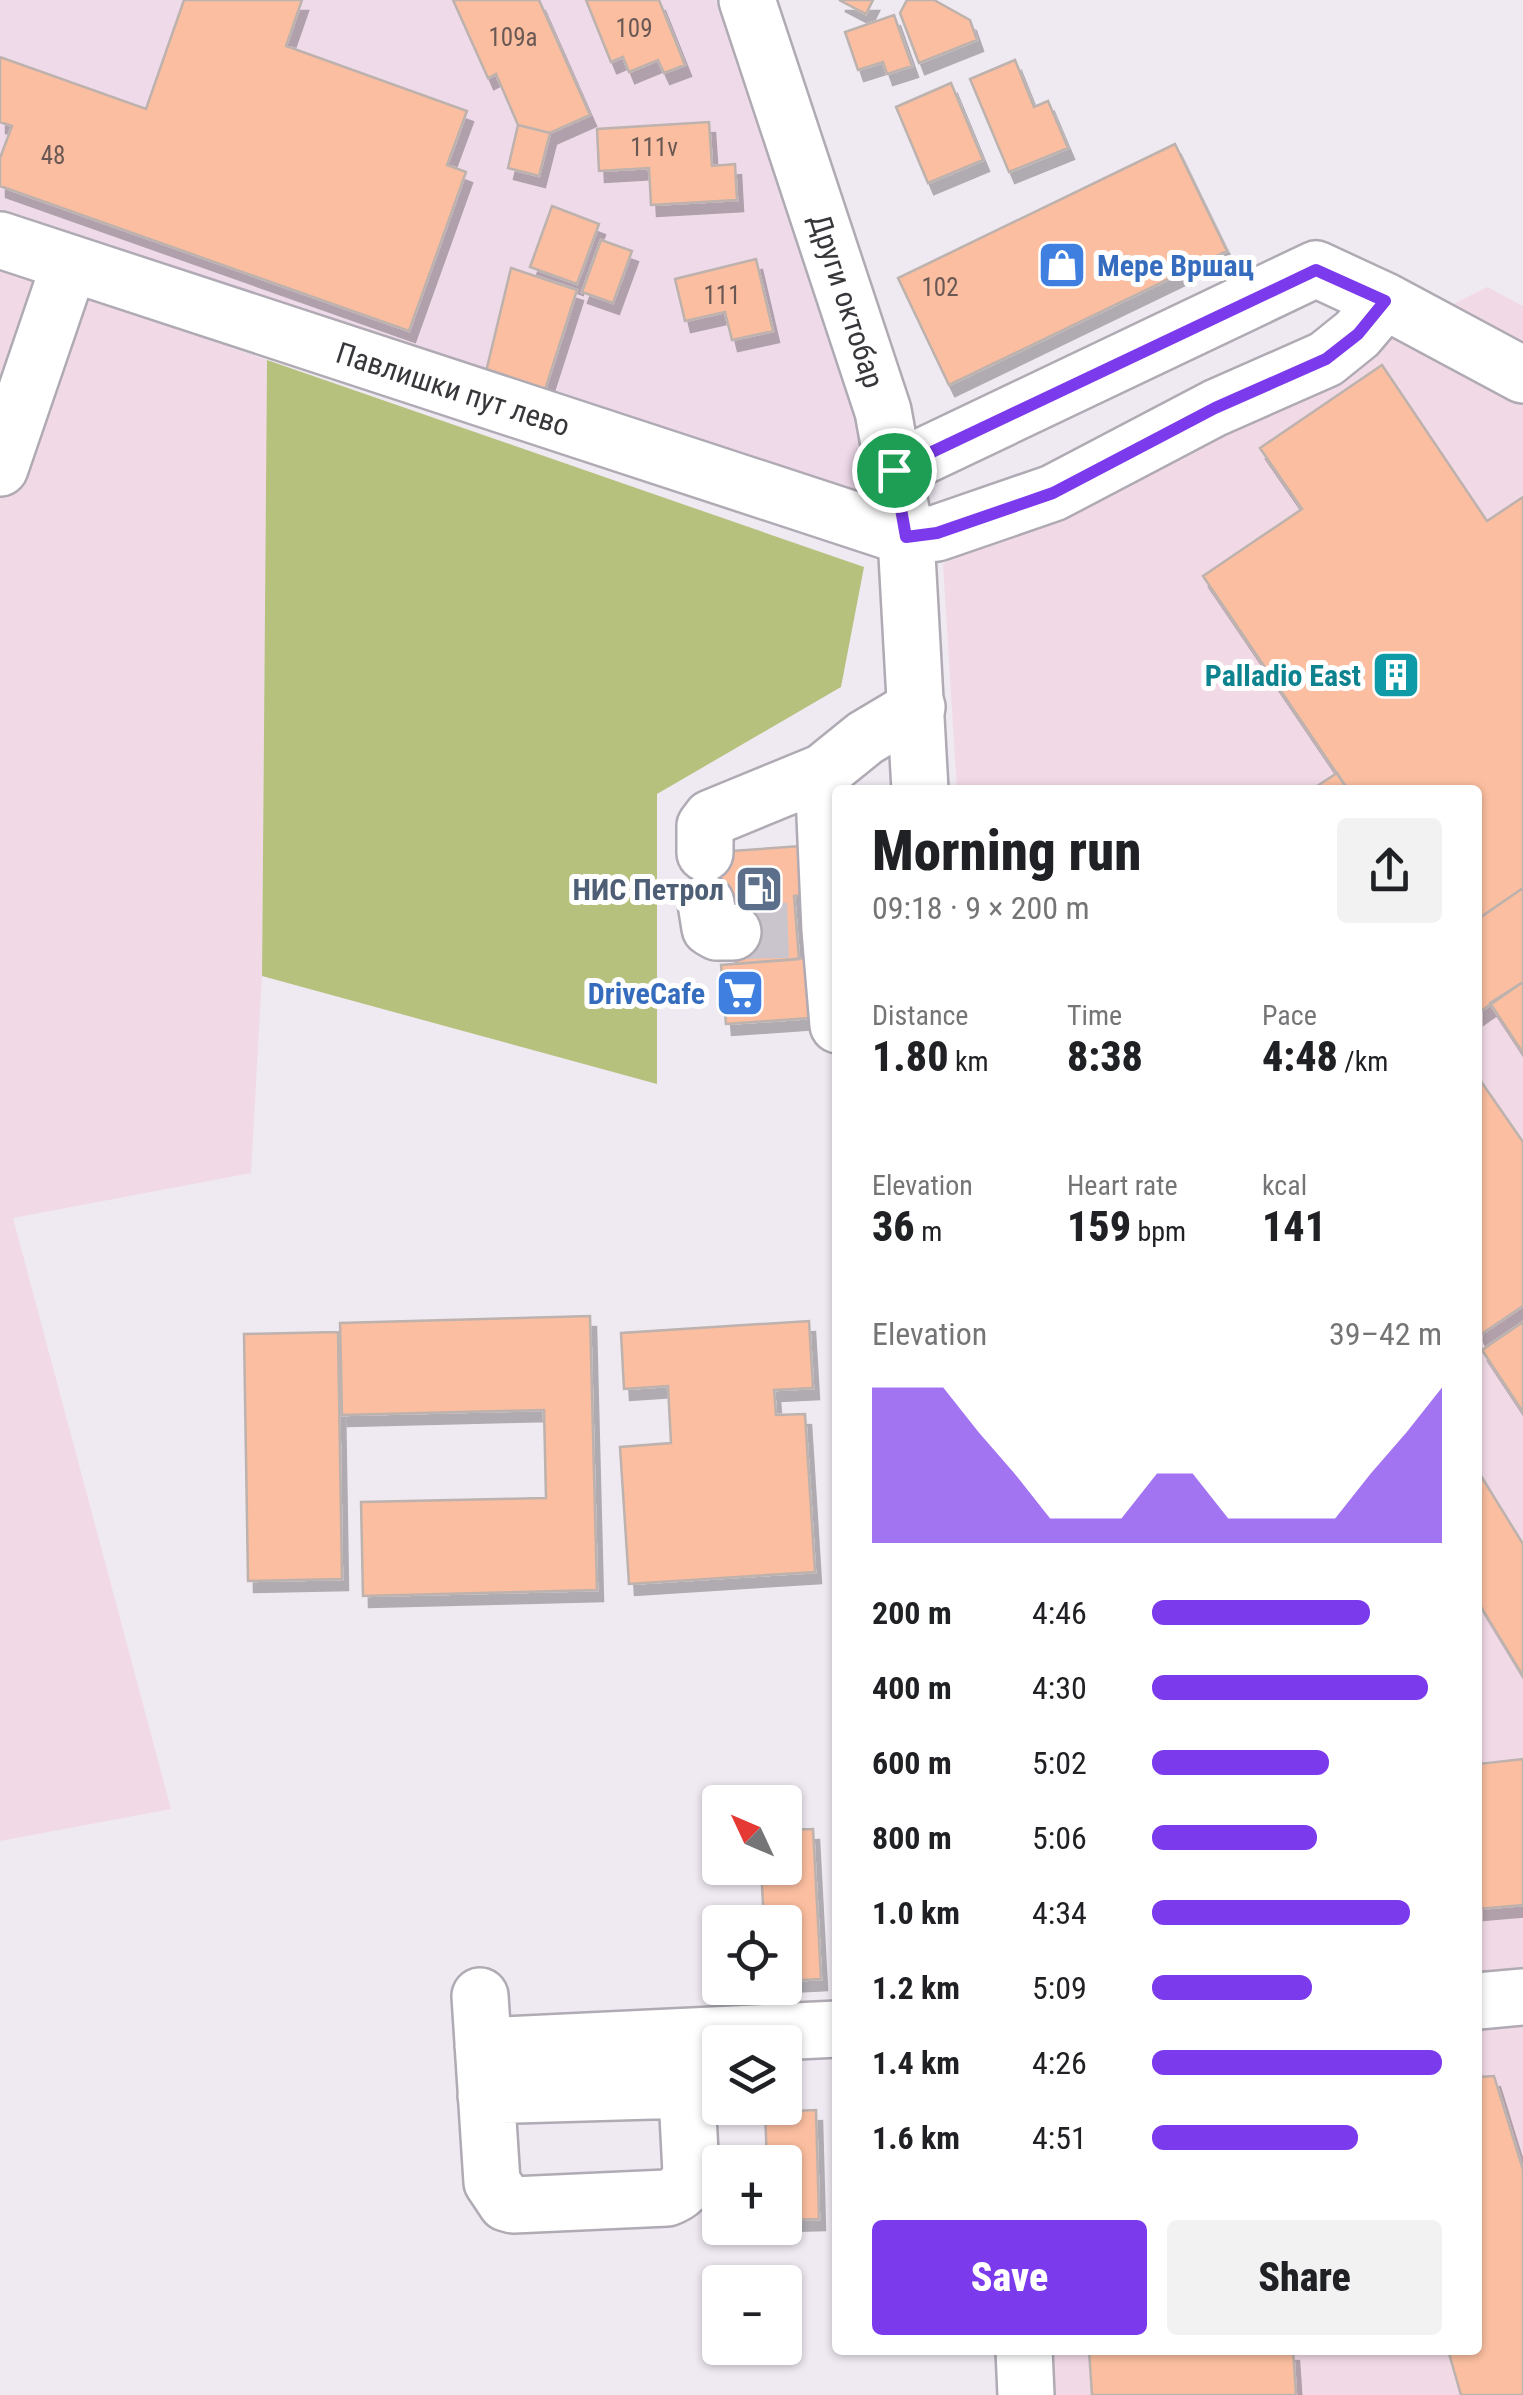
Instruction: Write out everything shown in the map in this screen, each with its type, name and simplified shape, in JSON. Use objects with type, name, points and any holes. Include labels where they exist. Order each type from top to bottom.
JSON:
[{"type":"street","name":"Други октобар","points":[[746,0],[883,411],[906,537],[920,785]]},
{"type":"street","name":"Павлишки пут лево","points":[[0,240],[906,537]]},
{"type":"street","points":[[0,468],[70,263]]},
{"type":"street","points":[[894,470],[1316,270],[1385,301],[1523,375]]},
{"type":"street","points":[[906,537],[937,533],[1053,493],[1215,408],[1326,359],[1358,334],[1385,301]]},
{"type":"street","points":[[1086,378],[1104,466]]},
{"type":"street","points":[[715,896],[705,826],[711,818],[823,772],[866,738],[917,707]]},
{"type":"street","points":[[823,772],[813,930],[832,1002]]},
{"type":"street","points":[[1482,2001],[1523,1997]]},
{"type":"street","points":[[483,2046],[832,2029]]},
{"type":"street","points":[[483,2046],[492,2182],[506,2204],[513,2205],[667,2198],[678,2194],[691,2173],[684,2037]]},
{"type":"street","points":[[483,2046],[686,2090]]},
{"type":"street","points":[[1024,2355],[1026,2395]]},
{"type":"shaded area","points":[[0,0],[716,0],[898,526],[0,226]]},
{"type":"shaded area","points":[[0,268],[267,360],[262,976],[251,1173],[13,1218],[171,1809],[0,1841]]},
{"type":"shaded area","points":[[1487,287],[1523,306],[1523,2395],[1055,2395],[1053,2355],[1482,2355],[1482,785],[957,785],[943,564]]},
{"type":"green space","points":[[267,360],[864,567],[841,687],[657,794],[657,1084],[262,976]]},
{"type":"building","points":[[184,0],[302,0],[286,46],[467,111],[447,165],[466,172],[409,331],[0,186],[0,158],[12,126],[0,122],[0,57],[146,109]]},
{"type":"building","points":[[453,0],[539,0],[590,115],[550,133],[518,125],[496,74],[488,78]]},
{"type":"building","points":[[586,0],[659,0],[685,65],[664,73],[658,60],[629,72],[623,57],[611,62]]},
{"type":"building","points":[[839,0],[873,0],[866,14]]},
{"type":"building","points":[[907,0],[934,0],[970,20],[977,40],[919,63],[900,13]]},
{"type":"building","points":[[894,15],[912,66],[887,74],[883,62],[858,70],[845,32]]},
{"type":"building","points":[[1015,60],[1034,107],[1048,101],[1068,148],[1009,172],[970,79]]},
{"type":"building","points":[[951,83],[983,160],[928,183],[896,107]]},
{"type":"building","points":[[709,122],[712,166],[735,164],[737,200],[651,205],[649,168],[599,171],[597,129]]},
{"type":"building","points":[[518,125],[550,133],[539,176],[508,168]]},
{"type":"building","name":"Мере Вршац","points":[[1175,144],[1227,251],[949,385],[898,278]]},
{"type":"building","points":[[552,206],[599,224],[577,284],[530,267]]},
{"type":"building","points":[[601,240],[632,251],[613,303],[582,292]]},
{"type":"building","points":[[756,259],[773,331],[732,340],[725,312],[685,321],[675,279]]},
{"type":"building","points":[[511,268],[577,290],[543,396],[485,376]]},
{"type":"building","name":"Palladio East","points":[[1382,365],[1487,521],[1523,497],[1523,888],[1482,916],[1482,785],[1345,785],[1203,576],[1302,509],[1260,448]]},
{"type":"building","points":[[1337,773],[1345,785],[1319,785]]},
{"type":"building","points":[[815,845],[819,894],[794,896],[799,959],[736,964],[731,901],[692,904],[689,854]]},
{"type":"building","points":[[1523,888],[1523,982],[1482,1010],[1482,916]]},
{"type":"building","points":[[806,958],[810,1018],[726,1024],[721,965]]},
{"type":"building","points":[[1523,982],[1523,1053],[1490,1003]]},
{"type":"building","points":[[1482,1083],[1523,1142],[1523,1306],[1482,1334]]},
{"type":"building","points":[[590,1316],[597,1590],[363,1596],[361,1502],[546,1498],[544,1410],[342,1415],[340,1323]]},
{"type":"building","points":[[809,1321],[813,1388],[774,1390],[776,1415],[805,1414],[815,1572],[629,1584],[620,1447],[671,1443],[668,1386],[624,1389],[621,1333]]},
{"type":"building","points":[[1523,1322],[1523,1412],[1482,1350]]},
{"type":"building","points":[[338,1332],[342,1579],[248,1581],[244,1334]]},
{"type":"building","points":[[1482,1477],[1523,1544],[1523,1676],[1482,1609]]},
{"type":"building","points":[[1523,1759],[1523,1905],[1482,1909],[1482,1764]]},
{"type":"building","points":[[802,1829],[813,1829],[821,1979],[802,1980],[802,1905],[763,1905],[762,1885],[802,1885]]},
{"type":"building","points":[[1494,2076],[1523,2170],[1523,2395],[1461,2395],[1449,2355],[1482,2355],[1482,2077]]},
{"type":"building","points":[[816,2110],[819,2219],[802,2220],[802,2145],[766,2145],[766,2125],[802,2125],[802,2111]]},
{"type":"building","points":[[1089,2355],[1293,2355],[1296,2395],[1092,2395]]},
{"type":"tunnel","points":[[733,932],[797,930]]},
{"type":"place","name":"Мере Вршац","points":[[1062,265]]},
{"type":"place","name":"Palladio East","points":[[1396,675]]},
{"type":"place","name":"НИС Петрол","points":[[759,889]]},
{"type":"place","name":"DriveCafe","points":[[740,993]]},
{"type":"route","points":[[1316,270],[1385,301],[1358,334],[1326,359],[1215,408],[1053,493],[937,533],[906,537],[894,470],[1316,270]]}]
